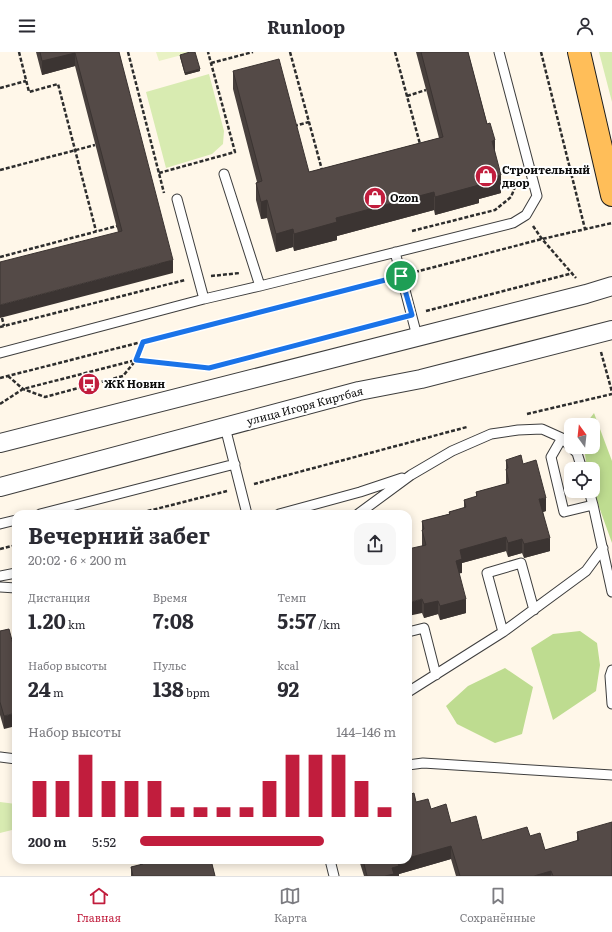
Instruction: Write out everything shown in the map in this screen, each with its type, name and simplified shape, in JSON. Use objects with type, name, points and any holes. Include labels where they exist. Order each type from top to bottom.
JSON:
[{"type":"main road","points":[[579,52],[612,195]]},
{"type":"street","points":[[0,443],[586,294],[612,286]]},
{"type":"street","name":"улица Игоря Киртбая","points":[[0,487],[359,391],[421,379],[612,330]]},
{"type":"lane","points":[[0,353],[204,299],[513,222],[526,215],[537,196],[499,52]]},
{"type":"lane","points":[[224,174],[260,286]]},
{"type":"lane","points":[[177,199],[204,299]]},
{"type":"lane","points":[[395,252],[417,336]]},
{"type":"lane","points":[[225,427],[246,510]]},
{"type":"lane","points":[[363,510],[411,475],[452,451],[491,434],[518,430],[542,429],[562,438],[577,453],[580,462]]},
{"type":"lane","points":[[562,438],[551,457],[564,512],[593,505]]},
{"type":"lane","points":[[56,510],[234,464]]},
{"type":"lane","points":[[294,510],[360,492],[411,475]]},
{"type":"lane","points":[[360,492],[367,498],[370,505]]},
{"type":"lane","points":[[591,498],[612,592]]},
{"type":"lane","points":[[0,524],[12,521]]},
{"type":"lane","points":[[412,690],[503,632],[534,610],[586,571],[603,548]]},
{"type":"lane","points":[[503,632],[487,573],[521,563],[534,610]]},
{"type":"lane","points":[[0,576],[12,574]]},
{"type":"lane","points":[[0,587],[12,588]]},
{"type":"lane","points":[[412,631],[424,628],[436,675]]},
{"type":"lane","points":[[612,670],[610,676],[612,704]]},
{"type":"lane","points":[[0,757],[12,758]]},
{"type":"lane","points":[[412,764],[423,763],[612,775]]},
{"type":"lane","points":[[331,864],[334,876]]},
{"type":"path","points":[[19,52],[29,92],[58,84],[96,231]]},
{"type":"path","points":[[128,52],[163,190]]},
{"type":"path","points":[[159,173],[235,152],[208,52]]},
{"type":"path","points":[[211,63],[253,52]]},
{"type":"path","points":[[290,52],[322,170]]},
{"type":"path","points":[[395,52],[420,144]]},
{"type":"path","points":[[541,52],[585,229]]},
{"type":"path","points":[[0,88],[26,81]]},
{"type":"path","points":[[407,96],[426,90]]},
{"type":"path","points":[[292,126],[309,122]]},
{"type":"path","points":[[413,146],[426,142]]},
{"type":"path","points":[[0,170],[95,145]]},
{"type":"path","points":[[316,172],[329,168]]},
{"type":"path","points":[[410,232],[495,210],[511,197],[518,183],[515,175]]},
{"type":"path","points":[[0,378],[401,276],[542,238],[612,223]]},
{"type":"path","points":[[0,257],[117,226]]},
{"type":"path","points":[[0,327],[198,277],[255,271]]},
{"type":"path","points":[[0,404],[23,389],[136,360],[209,368],[572,273]]},
{"type":"path","points":[[2,318],[4,326]]},
{"type":"path","points":[[8,376],[23,389],[45,397],[123,376],[136,360],[143,342]]},
{"type":"path","points":[[519,415],[612,394]]},
{"type":"path","points":[[151,510],[473,426]]},
{"type":"path","points":[[0,549],[12,546]]},
{"type":"green space","points":[[156,52],[193,52],[159,61]]},
{"type":"green space","points":[[599,52],[612,52],[612,102]]},
{"type":"green space","points":[[209,74],[224,131],[223,144],[212,154],[166,168],[146,92]]},
{"type":"green space","points":[[594,413],[596,418],[590,418]]},
{"type":"green space","points":[[600,429],[612,461],[612,543],[596,498],[600,498],[600,462],[586,462],[585,454],[600,454]]},
{"type":"green space","points":[[580,631],[597,643],[600,665],[596,691],[553,720],[531,648],[553,634]]},
{"type":"green space","points":[[505,668],[533,687],[522,734],[495,743],[457,724],[446,706],[468,686]]},
{"type":"green space","points":[[0,802],[12,804],[12,830],[0,833]]},
{"type":"building","points":[[40,52],[119,52],[173,260],[0,305],[0,262],[122,231],[75,53],[42,61]]},
{"type":"building","points":[[195,52],[200,69],[185,73],[180,55]]},
{"type":"building","points":[[421,52],[468,52],[487,124],[490,123],[495,140],[492,141],[501,175],[478,181],[479,185],[435,197],[434,192],[336,218],[337,222],[294,234],[293,229],[276,234],[267,200],[261,202],[256,183],[262,181],[233,71],[279,59],[309,172],[443,137]]},
{"type":"building","points":[[521,455],[523,464],[536,460],[546,498],[539,499],[550,538],[524,544],[522,539],[508,543],[506,537],[460,550],[462,559],[456,561],[466,599],[440,606],[438,601],[424,604],[422,599],[412,602],[412,548],[426,545],[422,530],[424,529],[422,521],[450,514],[449,512],[466,507],[464,500],[477,496],[476,492],[509,483],[506,460]]},
{"type":"building","points":[[9,629],[12,640],[12,714],[4,716],[0,702],[0,631]]},
{"type":"building","points":[[414,793],[416,802],[428,799],[431,809],[446,804],[451,823],[476,816],[482,840],[527,827],[530,836],[540,833],[545,850],[579,840],[577,832],[612,822],[612,876],[553,876],[551,871],[534,876],[460,876],[451,846],[412,857],[412,794]]},
{"type":"building","points":[[143,864],[212,864],[215,876],[133,876],[131,867]]},
{"type":"building","points":[[364,864],[398,864],[399,866],[392,868],[394,874],[385,876],[367,876]]},
{"type":"place","name":"Строительный двор","points":[[486,176]]},
{"type":"place","name":"Ozon","points":[[375,198]]},
{"type":"place","name":"ЖК Новин","points":[[89,384]]},
{"type":"route","points":[[401,276],[412,315],[209,368],[136,360],[143,342],[401,276]]}]
